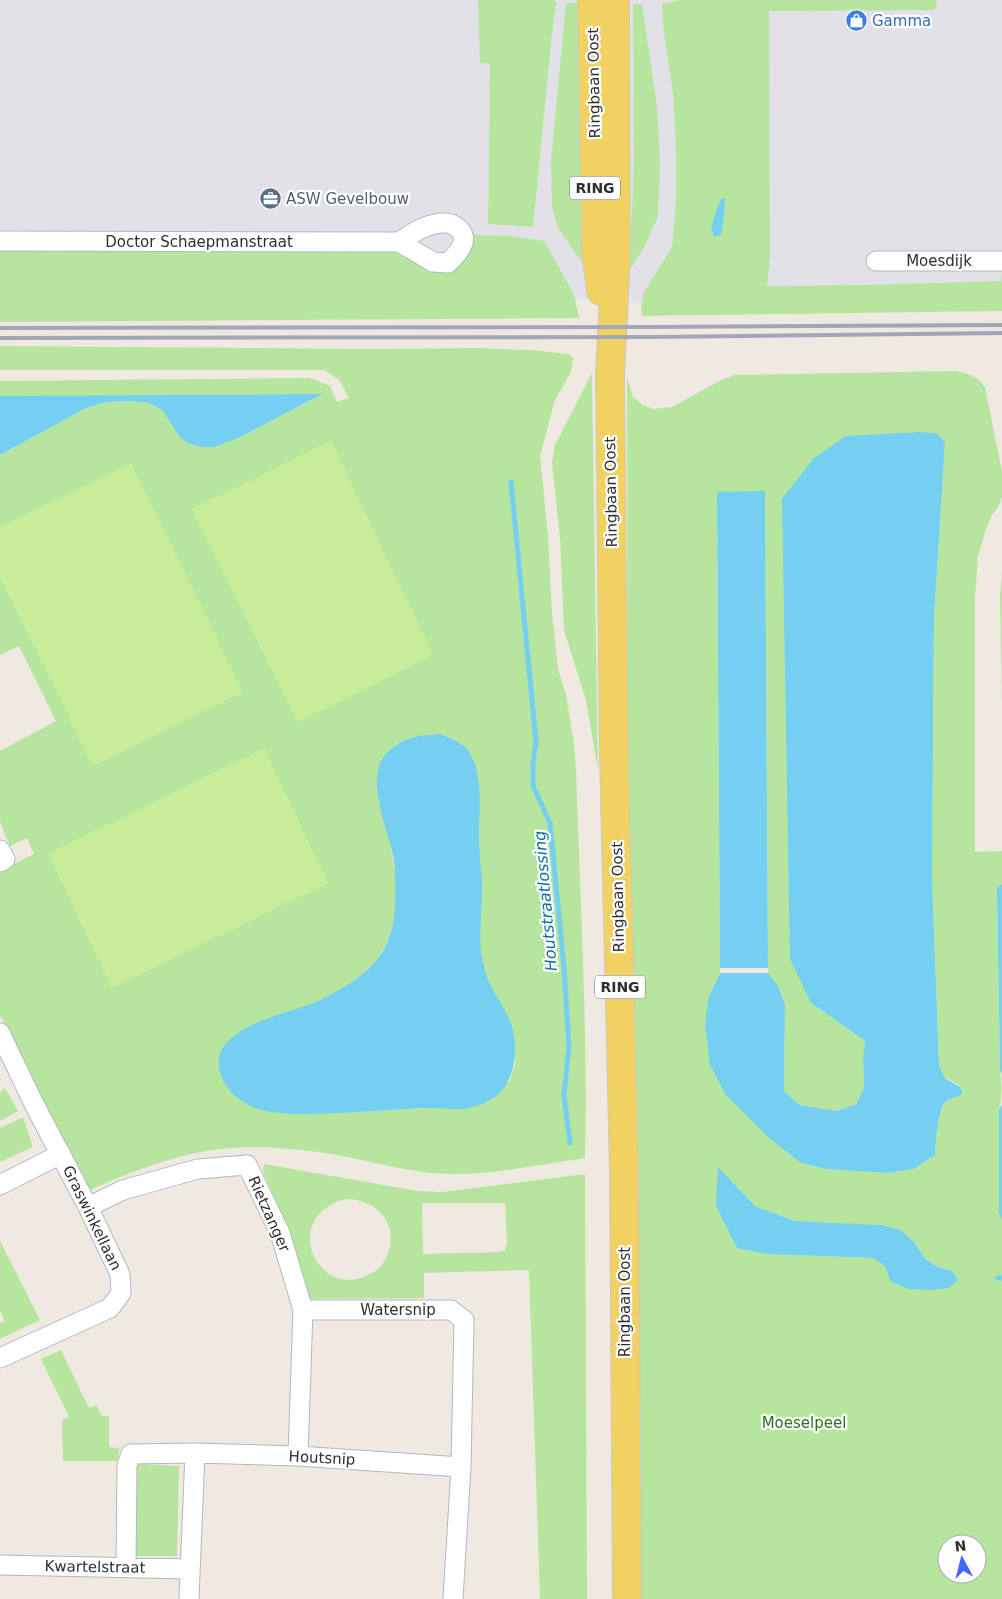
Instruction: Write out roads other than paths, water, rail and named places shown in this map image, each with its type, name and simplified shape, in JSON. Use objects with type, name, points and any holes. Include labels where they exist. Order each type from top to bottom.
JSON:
[{"type":"main road","name":"Ringbaan Oost","points":[[592,0],[596,250],[610,375]]},
{"type":"main road","name":"Ringbaan Oost","points":[[616,0],[616,254],[610,375],[614,764],[624,1170],[627,1599]]},
{"type":"street","name":"Doctor Schaepmanstraat","points":[[0,241],[399,242]]},
{"type":"street","name":"Moesdijk","points":[[876,261],[1002,261]]},
{"type":"street","points":[[0,850],[5,859],[0,862]]},
{"type":"street","name":"Graswinkellaan","points":[[0,1033],[120,1274],[121,1293],[110,1308],[0,1358]]},
{"type":"street","name":"Graswinkellaan","points":[[0,1185],[61,1154]]},
{"type":"street","name":"Rietzanger","points":[[88,1207],[124,1190],[198,1169],[247,1165],[280,1233],[303,1310],[298,1456]]},
{"type":"street","name":"Watersnip","points":[[303,1310],[451,1310],[464,1320],[461,1467]]},
{"type":"street","points":[[189,1599],[195,1453]]},
{"type":"street","name":"Houtsnip","points":[[126,1568],[127,1465],[132,1454],[195,1453],[298,1456],[461,1467]]},
{"type":"street","points":[[453,1599],[461,1467]]},
{"type":"street","name":"Kwartelstraat","points":[[0,1565],[190,1569]]},
{"type":"water","points":[[725,198],[721,235],[714,237],[711,227],[719,202]]},
{"type":"water","points":[[323,394],[238,438],[215,447],[201,447],[188,443],[180,437],[162,410],[149,403],[131,401],[105,402],[84,409],[0,455],[0,396]]},
{"type":"water","points":[[922,432],[938,434],[945,443],[934,618],[932,875],[939,1066],[945,1078],[957,1085],[963,1092],[946,1101],[943,1105],[935,1155],[914,1169],[887,1173],[826,1169],[801,1163],[768,1137],[726,1095],[710,1065],[705,1025],[708,999],[720,973],[768,973],[777,984],[785,1004],[784,1091],[799,1105],[837,1111],[856,1104],[864,1088],[863,1057],[865,1041],[811,1003],[790,959],[782,499],[814,458],[846,436]]},
{"type":"water","points":[[765,491],[768,968],[720,968],[717,492]]},
{"type":"water","points":[[440,734],[466,748],[476,766],[480,801],[481,949],[487,976],[513,1029],[515,1043],[514,1060],[509,1079],[498,1094],[490,1100],[465,1109],[427,1108],[295,1114],[264,1111],[248,1105],[228,1089],[223,1080],[219,1062],[223,1048],[234,1036],[250,1026],[318,1001],[343,988],[367,970],[385,948],[394,919],[394,860],[378,798],[377,774],[382,759],[397,745],[414,737]]},
{"type":"water","points":[[1002,884],[1002,1075],[1000,1070],[997,888]]},
{"type":"water","points":[[1002,1104],[1002,1220],[999,1213],[999,1110]]},
{"type":"water","points":[[718,1167],[755,1206],[795,1221],[883,1225],[901,1230],[914,1242],[925,1259],[938,1267],[952,1271],[958,1280],[949,1288],[931,1290],[908,1289],[890,1281],[886,1267],[873,1258],[766,1254],[737,1248],[716,1206]]},
{"type":"waterway","name":"Houtstraatlossing","points":[[511,482],[536,741],[533,762],[533,786],[550,823],[564,968],[569,1046],[564,1095],[570,1143]]},
{"type":"railway","points":[[0,328],[1002,325]]},
{"type":"railway","points":[[0,338],[650,337],[1002,333]]},
{"type":"place","name":"Gamma","points":[[856,21]]},
{"type":"place","name":"ASW Gevelbouw","points":[[270,199]]},
{"type":"park label","name":"Moeselpeel","points":[[804,1423]]}]
